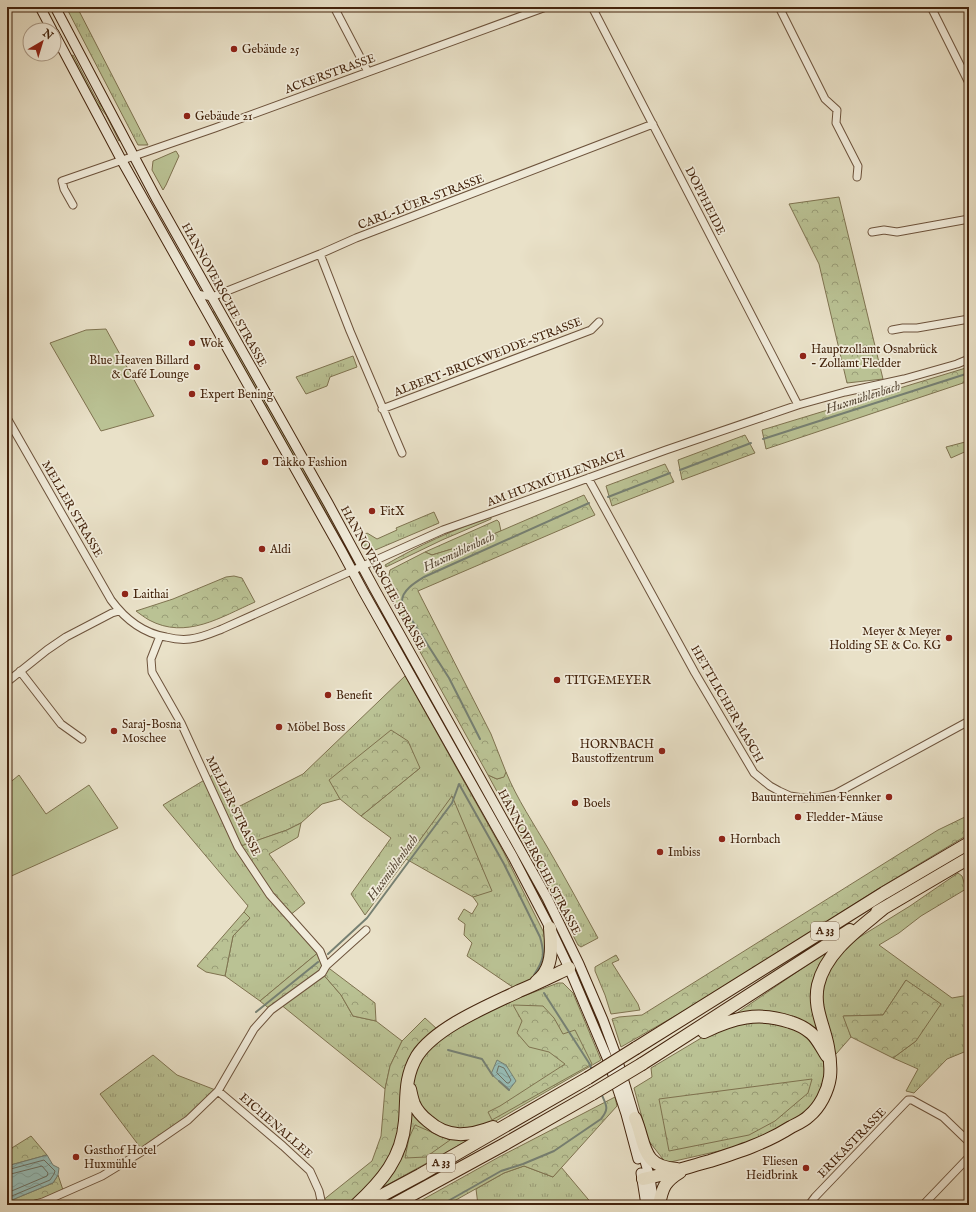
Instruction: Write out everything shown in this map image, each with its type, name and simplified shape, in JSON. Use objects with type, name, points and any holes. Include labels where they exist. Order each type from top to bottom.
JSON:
[{"type":"highway","name":"A 33","points":[[364,1205],[420,1175],[588,1078],[884,893],[969,844]]},
{"type":"highway","name":"A 33","points":[[393,1205],[503,1145],[642,1064],[884,908],[962,862]]},
{"type":"highway","points":[[646,1179],[744,1150],[782,1133],[809,1117],[822,1101],[830,1078],[828,1046],[819,1019],[816,998],[818,984],[825,967],[838,949],[884,908]]},
{"type":"highway","points":[[535,984],[545,972],[550,961],[550,928]]},
{"type":"highway","points":[[356,1205],[382,1178],[394,1161],[402,1143],[405,1121],[407,1080],[418,1055],[441,1033],[470,1015],[574,966]]},
{"type":"highway","points":[[663,1050],[721,1024],[737,1019],[759,1016],[781,1018],[797,1024],[811,1033],[822,1048],[830,1063]]},
{"type":"highway","points":[[407,1080],[414,1105],[423,1117],[442,1131],[454,1134],[466,1134],[481,1131],[517,1119]]},
{"type":"highway","points":[[635,1118],[648,1157],[653,1162],[666,1168],[686,1168]]},
{"type":"highway","points":[[659,1205],[662,1192],[667,1181],[672,1176],[686,1168]]},
{"type":"main road","points":[[40,7],[48,22]]},
{"type":"main road","name":"HANNOVERSCHE STRASSE","points":[[55,7],[134,157],[547,898],[574,966],[608,1060],[646,1179]]},
{"type":"main road","name":"HANNOVERSCHE STRASSE","points":[[62,48],[122,161],[513,857],[550,928],[574,966],[603,1020],[616,1055],[635,1118],[646,1179]]},
{"type":"main road","points":[[646,1179],[644,1192],[646,1205]]},
{"type":"main road","points":[[646,1179],[654,1205]]},
{"type":"street","points":[[334,7],[368,72]]},
{"type":"street","name":"ACKERSTRASSE","points":[[122,161],[546,7]]},
{"type":"street","name":"DOPPHEIDE","points":[[592,7],[798,405]]},
{"type":"street","points":[[778,7],[824,99],[836,110],[836,123],[858,166],[857,177]]},
{"type":"street","points":[[930,7],[969,83]]},
{"type":"street","name":"CARL-LÜER-STRASSE","points":[[212,297],[362,236],[653,124]]},
{"type":"street","points":[[73,205],[64,189],[62,181],[122,161]]},
{"type":"street","points":[[872,232],[884,230],[897,232],[969,219]]},
{"type":"street","points":[[320,254],[382,409],[402,453]]},
{"type":"street","points":[[197,294],[212,297]]},
{"type":"street","points":[[892,330],[917,328],[969,319]]},
{"type":"street","name":"ALBERT-BRICKWEDDE-STRASSE","points":[[382,409],[591,330],[599,322]]},
{"type":"street","name":"AM HUXMÜHLENBACH","points":[[119,611],[142,630],[160,636],[184,640],[206,636],[443,530],[750,420],[845,392],[904,379],[958,364],[969,359]]},
{"type":"street","name":"MELLER STRASSE","points":[[7,418],[111,600],[119,611]]},
{"type":"street","name":"HETTLICHER MASCH","points":[[588,478],[695,673],[739,749],[754,773],[770,786],[790,796],[803,798],[818,798],[835,794],[969,721]]},
{"type":"street","points":[[7,682],[66,637],[112,613],[119,611]]},
{"type":"street","name":"MELLER STRASSE","points":[[160,636],[150,665],[152,672],[181,723],[238,847],[270,895],[320,950],[326,966]]},
{"type":"street","points":[[20,671],[62,724],[82,739]]},
{"type":"street","points":[[32,1205],[44,1202],[102,1176],[143,1151],[188,1120],[218,1091],[254,1029],[271,1010],[322,973],[326,966],[366,930]]},
{"type":"street","name":"EICHENALLEE","points":[[218,1091],[310,1171],[319,1191],[322,1205]]},
{"type":"street","name":"ERIKASTRASSE","points":[[813,1204],[815,1197],[908,1100],[912,1100],[943,1117],[969,1142]]},
{"type":"street","points":[[923,1205],[969,1157]]},
{"type":"green space","points":[[66,7],[77,7],[148,145],[138,145]]},
{"type":"green space","points":[[73,55],[96,99],[106,112],[121,140],[119,141],[106,115],[95,101],[71,56]]},
{"type":"green space","points":[[176,151],[179,156],[163,190],[152,170],[153,161]]},
{"type":"green space","points":[[839,197],[883,379],[847,383],[819,264],[789,204]]},
{"type":"green space","points":[[216,311],[349,548],[347,549],[306,477],[293,460],[211,313]]},
{"type":"green space","points":[[106,329],[154,416],[101,431],[50,343],[86,330]]},
{"type":"green space","points":[[353,356],[357,367],[330,377],[327,386],[306,394],[296,377]]},
{"type":"green space","points":[[969,367],[969,378],[966,382],[766,449],[762,430]]},
{"type":"green space","points":[[745,435],[755,453],[682,480],[678,460]]},
{"type":"green space","points":[[969,441],[969,450],[951,458],[946,447]]},
{"type":"green space","points":[[665,464],[674,482],[612,506],[606,486]]},
{"type":"green space","points":[[584,495],[595,515],[418,591],[491,734],[506,772],[504,777],[497,779],[488,775],[386,590],[390,570],[425,552],[432,555],[475,542]]},
{"type":"green space","points":[[434,512],[439,523],[373,551],[363,546],[359,539],[367,533],[377,539],[397,530],[396,528]]},
{"type":"green space","points":[[491,517],[491,519],[442,540],[386,567],[385,565],[436,538]]},
{"type":"green space","points":[[497,520],[501,531],[475,542],[432,555],[425,552]]},
{"type":"green space","points":[[234,576],[242,578],[255,602],[216,620],[190,627],[176,628],[163,626],[149,620],[136,611],[173,599],[226,577]]},
{"type":"green space","points":[[405,676],[503,851],[544,933],[547,946],[545,962],[539,972],[532,979],[514,988],[467,956],[472,943],[464,935],[465,924],[458,919],[464,909],[472,914],[478,904],[473,897],[491,890],[452,797],[365,915],[351,894],[391,838],[361,816],[420,768],[330,780],[340,799],[322,804],[301,823],[287,830],[239,847],[320,951],[260,1001],[225,976],[233,936],[250,918],[244,912],[248,906],[163,805],[216,773],[236,808],[303,774]]},
{"type":"green space","points":[[391,730],[408,741],[420,768],[361,816],[340,799],[329,780]]},
{"type":"green space","points":[[506,772],[520,802],[598,938],[581,947],[578,945],[488,775],[497,779],[503,777]]},
{"type":"green space","points":[[19,775],[46,814],[89,785],[118,828],[7,878],[7,785]]},
{"type":"green space","points":[[452,796],[492,891],[473,897],[406,859]]},
{"type":"green space","points":[[969,815],[969,834],[881,887],[708,997],[621,1047],[612,1019],[642,1015],[938,830]]},
{"type":"green space","points":[[301,823],[298,837],[269,854],[305,903],[289,916],[238,847],[287,830]]},
{"type":"green space","points":[[958,873],[962,876],[966,889],[921,916],[899,933],[879,945],[952,998],[969,995],[969,1050],[947,1059],[914,1093],[906,1091],[918,1069],[893,1058],[916,1041],[906,980],[883,1015],[844,1016],[851,1037],[836,1054],[822,1015],[822,987],[830,969],[841,952],[850,943],[910,906]]},
{"type":"green space","points":[[244,912],[250,918],[233,936],[225,976],[206,972],[197,966]]},
{"type":"green space","points":[[838,949],[818,984],[822,1047],[781,1018],[721,1024],[826,952]]},
{"type":"green space","points":[[320,951],[326,966],[375,1003],[376,1021],[353,1016],[341,995],[322,973],[271,1010],[260,1001]]},
{"type":"green space","points":[[616,955],[619,960],[612,963],[638,1004],[640,1010],[611,1014],[595,971],[595,967]]},
{"type":"green space","points":[[322,973],[341,995],[353,1016],[376,1021],[402,1041],[390,1066],[385,1089],[280,1004]]},
{"type":"green space","points":[[906,980],[941,1004],[916,1041],[893,1058],[851,1037],[843,1016],[883,1015]]},
{"type":"green space","points":[[558,983],[563,983],[573,993],[601,1060],[482,1129],[451,1131],[426,1117],[415,1097],[413,1084],[416,1070],[422,1057],[445,1035],[500,1005]]},
{"type":"green space","points":[[513,1005],[543,1006],[554,1018],[563,1034],[575,1030],[592,1064],[492,1120],[488,1112],[500,1106],[565,1064],[549,1052],[529,1047],[517,1033],[522,1021]]},
{"type":"green space","points":[[425,1018],[437,1029],[424,1041],[402,1112],[393,1159],[368,1190],[349,1204],[317,1205],[372,1161],[381,1136],[385,1089],[390,1066],[402,1041]]},
{"type":"green space","points":[[759,1019],[795,1026],[819,1048],[824,1064],[825,1076],[816,1102],[794,1122],[741,1146],[666,1163],[648,1140],[634,1088],[652,1077],[651,1068],[713,1031]]},
{"type":"green space","points":[[153,1055],[177,1075],[218,1091],[188,1120],[143,1151],[100,1094]]},
{"type":"green space","points":[[812,1079],[808,1093],[775,1121],[749,1135],[669,1151],[659,1099]]},
{"type":"green space","points":[[615,1097],[617,1106],[553,1177],[524,1166],[504,1173],[447,1205],[413,1205],[499,1157]]},
{"type":"green space","points":[[409,1099],[421,1120],[474,1137],[378,1190],[392,1175],[398,1164]]},
{"type":"green space","points":[[415,1125],[450,1140],[426,1157],[405,1158],[409,1138]]},
{"type":"green space","points":[[31,1136],[47,1155],[7,1166],[7,1151]]},
{"type":"green space","points":[[524,1166],[553,1177],[561,1167],[593,1205],[478,1205],[476,1189],[504,1173]]},
{"type":"green space","points":[[58,1175],[64,1193],[32,1205],[7,1205],[7,1202],[53,1183]]},
{"type":"water","points":[[497,1060],[506,1065],[516,1081],[509,1090],[491,1074]]},
{"type":"water","points":[[47,1155],[53,1165],[59,1168],[58,1175],[53,1183],[7,1202],[7,1166]]},
{"type":"waterway","name":"Huxmühlenbach","points":[[763,439],[969,373]]},
{"type":"waterway","name":"Huxmühlenbach","points":[[680,470],[751,443]]},
{"type":"waterway","name":"Huxmühlenbach","points":[[608,497],[670,473]]},
{"type":"waterway","name":"Huxmühlenbach","points":[[480,739],[449,678],[406,611],[402,601],[404,593],[417,581],[424,577],[589,503]]},
{"type":"waterway","points":[[459,784],[504,864],[540,937],[543,948],[543,957],[534,975]]},
{"type":"waterway","name":"Huxmühlenbach","points":[[328,954],[367,918],[452,803],[459,784]]},
{"type":"waterway","name":"Huxmühlenbach","points":[[256,1012],[318,962]]},
{"type":"waterway","points":[[544,993],[592,1070]]},
{"type":"waterway","points":[[448,1050],[482,1059],[493,1076]]},
{"type":"waterway","points":[[499,1081],[509,1090]]},
{"type":"waterway","points":[[441,1205],[501,1171],[523,1164],[554,1151],[601,1119],[606,1112],[606,1104],[601,1093]]},
{"type":"place","name":"Gebäude 25","points":[[234,49]]},
{"type":"place","name":"Gebäude 21","points":[[187,116]]},
{"type":"place","name":"Wok","points":[[192,343]]},
{"type":"place","name":"Hauptzollamt Osnabrück - Zollamt Fledder","points":[[803,356]]},
{"type":"place","name":"Blue Heaven Billard & Café Lounge","points":[[197,367]]},
{"type":"place","name":"Expert Bening","points":[[192,394]]},
{"type":"place","name":"Takko Fashion","points":[[265,462]]},
{"type":"place","name":"FitX","points":[[372,511]]},
{"type":"place","name":"Aldi","points":[[262,549]]},
{"type":"place","name":"Laithai","points":[[125,594]]},
{"type":"place","name":"Meyer & Meyer Holding SE & Co. KG","points":[[949,638]]},
{"type":"place","name":"TITGEMEYER","points":[[557,680]]},
{"type":"place","name":"Benefit","points":[[328,695]]},
{"type":"place","name":"Möbel Boss","points":[[279,727]]},
{"type":"place","name":"Saraj-Bosna Moschee","points":[[114,731]]},
{"type":"place","name":"HORNBACH Baustoffzentrum","points":[[662,751]]},
{"type":"place","name":"Bauunternehmen Fennker","points":[[889,797]]},
{"type":"place","name":"Boels","points":[[575,803]]},
{"type":"place","name":"Fledder-Mäuse","points":[[798,817]]},
{"type":"place","name":"Hornbach","points":[[722,839]]},
{"type":"place","name":"Imbiss","points":[[660,852]]},
{"type":"place","name":"Gasthof Hotel Huxmühle","points":[[76,1157]]},
{"type":"place","name":"Fliesen Heidbrink","points":[[806,1168]]}]
